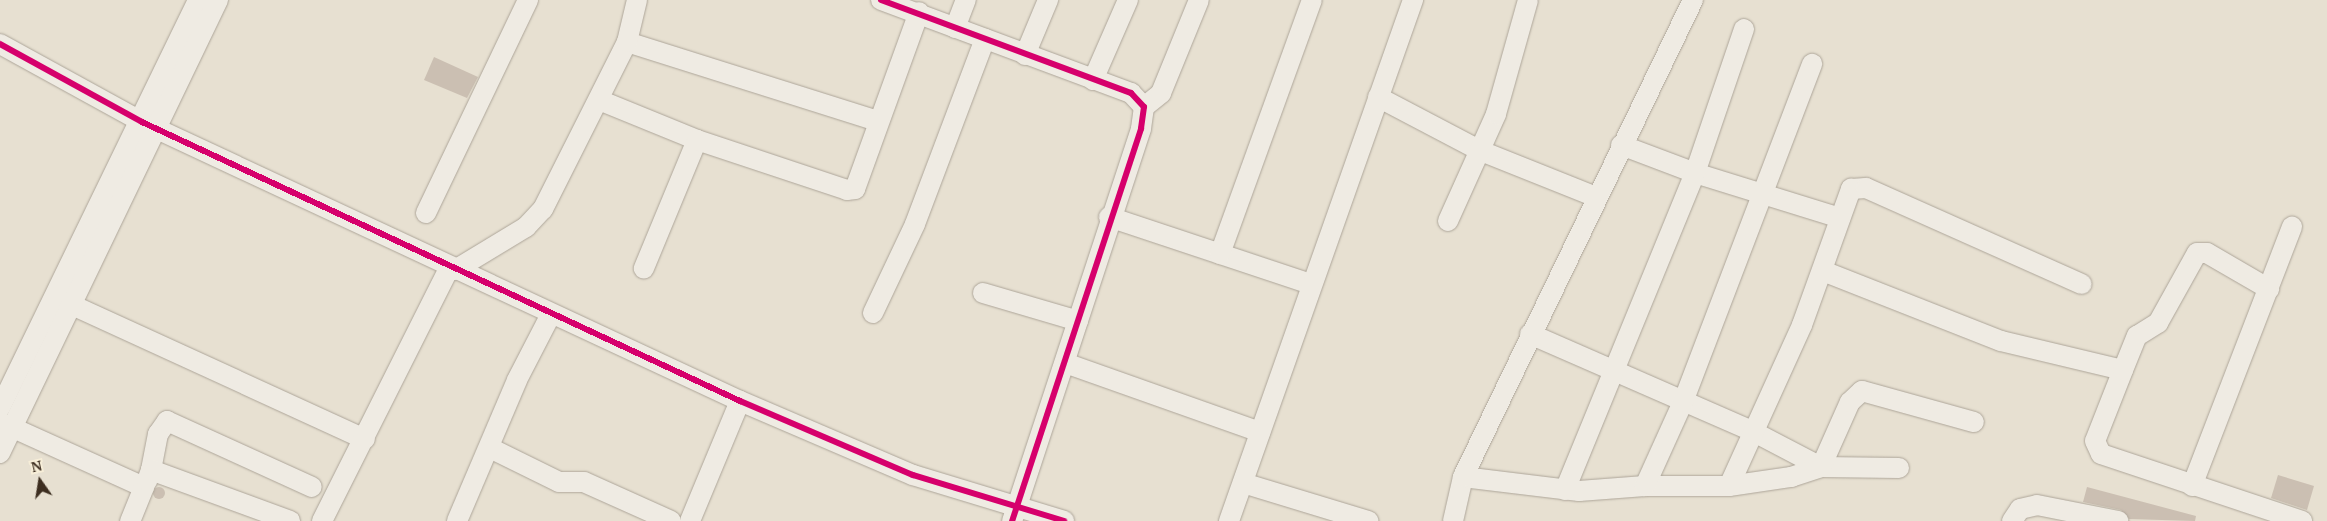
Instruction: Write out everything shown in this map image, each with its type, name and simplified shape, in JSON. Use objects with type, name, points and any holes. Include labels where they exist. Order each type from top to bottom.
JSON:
[{"type":"street","points":[[0,452],[6,424],[72,305],[151,126],[198,0]]},
{"type":"street","points":[[0,408],[218,0]]},
{"type":"street","points":[[322,521],[453,269],[537,218],[627,42],[637,0]]},
{"type":"street","points":[[881,0],[919,12],[955,28],[1130,93],[1144,107]]},
{"type":"street","points":[[955,28],[966,0]]},
{"type":"street","points":[[1025,54],[1048,0]]},
{"type":"street","points":[[1093,80],[1128,0]]},
{"type":"street","points":[[1014,513],[1065,363],[1109,217],[1141,129],[1144,107],[1161,93],[1199,0]]},
{"type":"street","points":[[1220,254],[1312,0]]},
{"type":"street","points":[[1230,521],[1310,284],[1413,0]]},
{"type":"street","points":[[1448,221],[1496,114],[1528,0]]},
{"type":"street","points":[[1454,521],[1463,476],[1692,0]]},
{"type":"street","points":[[426,213],[520,2]]},
{"type":"street","points":[[599,100],[698,140],[851,191],[859,184],[878,121],[919,12]]},
{"type":"street","points":[[1565,490],[1612,368],[1695,173],[1744,29]]},
{"type":"street","points":[[873,313],[915,224],[985,39]]},
{"type":"street","points":[[627,42],[878,121]]},
{"type":"street","points":[[0,44],[151,126],[288,187],[453,269],[740,401],[913,475],[1014,513],[1064,521]]},
{"type":"street","points":[[1645,486],[1683,402],[1765,195],[1812,64]]},
{"type":"street","points":[[1378,97],[1481,151],[1596,197]]},
{"type":"street","points":[[644,268],[698,140]]},
{"type":"street","points":[[1621,145],[1695,173],[1840,218]]},
{"type":"street","points":[[1729,486],[1752,431],[1776,387],[1823,271],[1850,189],[1866,188],[2082,284]]},
{"type":"street","points":[[1109,217],[1310,284]]},
{"type":"street","points":[[2192,486],[2292,226]]},
{"type":"street","points":[[2269,289],[2207,253],[2197,253],[2158,323],[2137,336],[2096,435],[2096,449],[2192,486],[2302,521]]},
{"type":"street","points":[[1823,271],[2001,340],[2123,370]]},
{"type":"street","points":[[982,293],[1078,321]]},
{"type":"street","points":[[72,305],[365,439]]},
{"type":"street","points":[[457,521],[551,314]]},
{"type":"street","points":[[1530,334],[1612,368],[1683,402],[1752,431],[1821,467]]},
{"type":"street","points":[[1065,363],[1260,432]]},
{"type":"street","points":[[1821,467],[1850,402],[1862,391],[1974,422]]},
{"type":"street","points":[[690,521],[740,401]]},
{"type":"street","points":[[130,521],[148,478],[158,434],[167,421],[312,487]]},
{"type":"street","points":[[6,424],[148,478],[290,521]]},
{"type":"street","points":[[490,448],[558,482],[584,482],[671,521]]},
{"type":"street","points":[[1463,476],[1565,490],[1645,486],[1729,486],[1791,477],[1821,467],[1899,468]]},
{"type":"street","points":[[1243,482],[1368,521]]},
{"type":"street","points":[[2012,521],[2020,509],[2037,505],[2118,521]]},
{"type":"building","points":[[434,57],[478,77],[467,98],[424,80]]},
{"type":"building","points":[[2278,475],[2314,486],[2307,510],[2271,498]]},
{"type":"building","points":[[157,487],[161,487],[165,493],[161,499],[157,499],[153,495],[153,491]]},
{"type":"building","points":[[2087,487],[2196,516],[2195,521],[2129,519],[2121,510],[2083,502]]},
{"type":"cycle path","points":[[881,0],[1131,93],[1144,107],[1141,129],[1012,521]]},
{"type":"cycle path","points":[[0,44],[142,122],[740,401],[913,475],[1064,521]]}]
